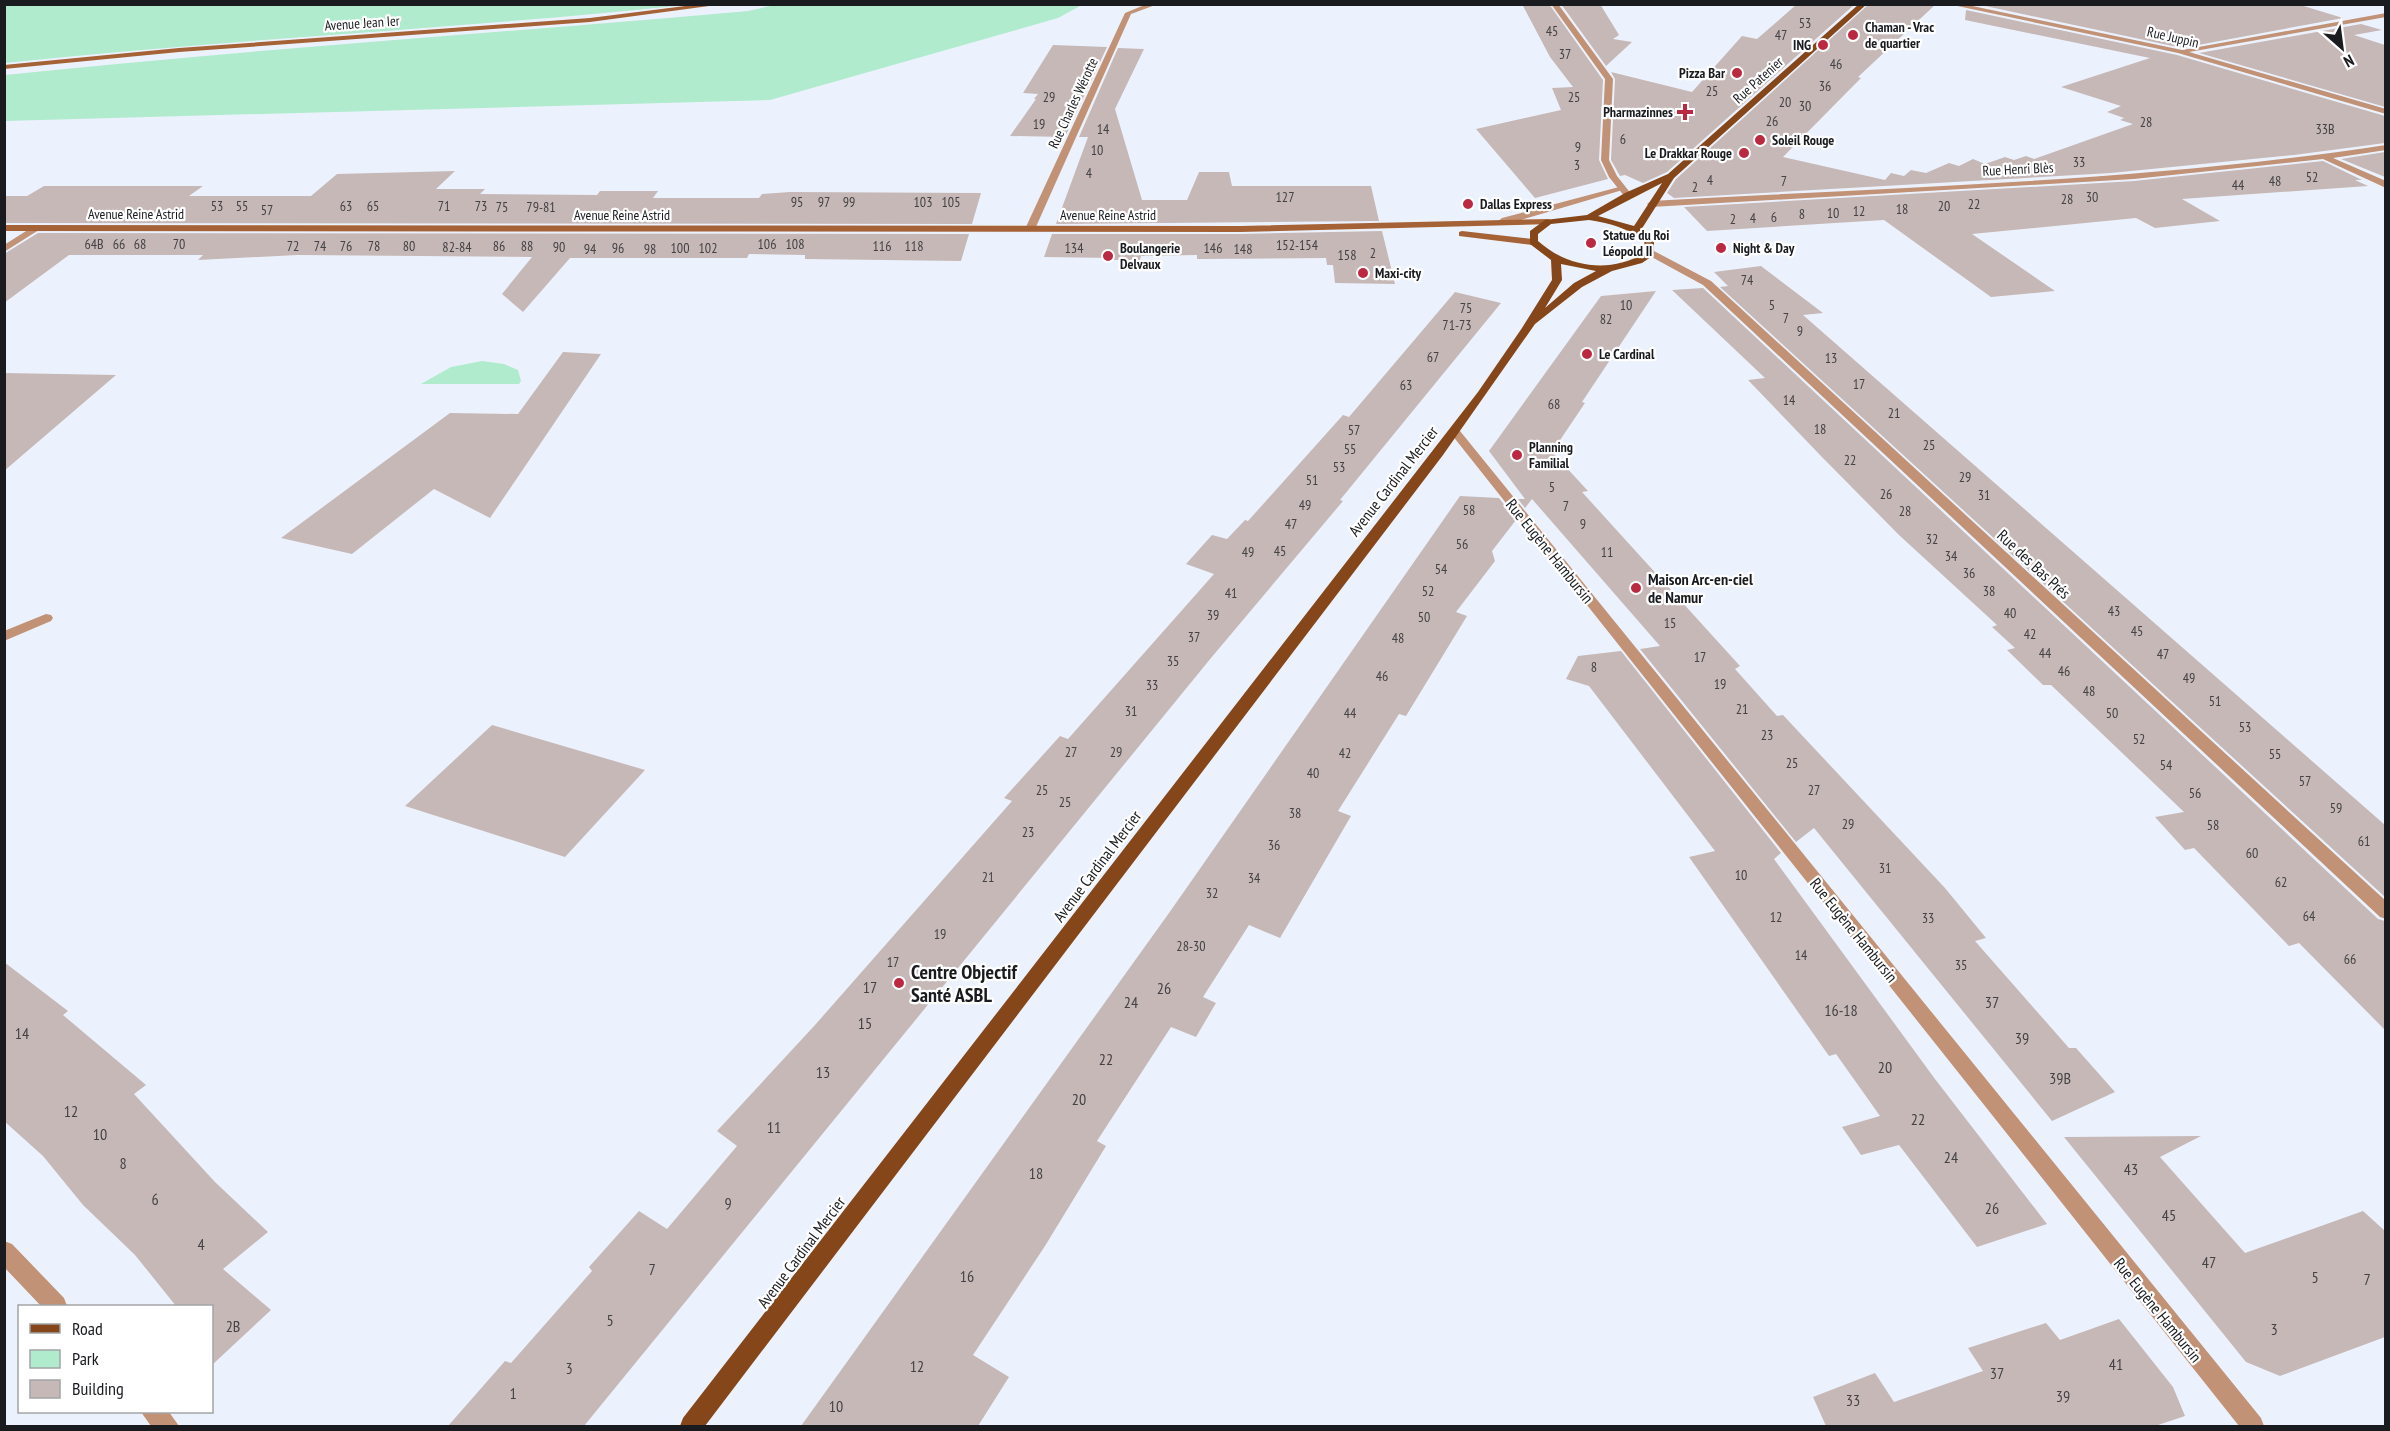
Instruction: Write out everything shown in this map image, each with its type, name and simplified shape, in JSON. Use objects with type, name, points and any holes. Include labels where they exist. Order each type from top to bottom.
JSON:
[{"type":"main road","name":"Avenue Jean Ier","points":[[4,67],[189,49],[590,20],[721,4]]},
{"type":"main road","name":"Rue Patenier","points":[[1636,230],[1671,176],[1864,4]]},
{"type":"main road","name":"Rue Patenier","points":[[1589,217],[1625,192],[1671,176]]},
{"type":"main road","points":[[1589,217],[1615,221],[1636,230],[1649,240],[1651,253],[1641,261],[1611,268],[1584,267],[1556,259],[1542,252],[1533,242],[1533,233],[1539,226],[1548,222],[1589,217]]},
{"type":"main road","name":"Avenue Reine Astrid","points":[[1240,229],[1548,222]]},
{"type":"main road","name":"Avenue Reine Astrid","points":[[4,228],[1240,229],[1478,234],[1533,242]]},
{"type":"main road","name":"Avenue Cardinal Mercier","points":[[692,1426],[1409,491],[1456,433],[1528,327],[1542,299],[1557,280],[1556,259]]},
{"type":"main road","name":"Avenue Cardinal Mercier","points":[[1528,327],[1578,285],[1611,268]]},
{"type":"street","name":"Rue Charles Wérotte","points":[[1030,229],[1128,13],[1155,4]]},
{"type":"street","points":[[1501,223],[1505,220],[1625,192],[1605,160],[1609,80],[1554,4]]},
{"type":"street","name":"Rue Juppin","points":[[1951,4],[2179,51],[2385,112]]},
{"type":"street","points":[[2179,51],[2385,15]]},
{"type":"street","name":"Rue Henri Blès","points":[[1652,204],[2134,176],[2325,157],[2385,147]]},
{"type":"street","points":[[2325,157],[2385,185]]},
{"type":"street","points":[[4,249],[37,228]]},
{"type":"street","name":"Rue des Bas Prés","points":[[1651,253],[1699,277],[1707,284],[2385,912]]},
{"type":"street","name":"Rue Eugène Hambursin","points":[[1456,433],[2253,1426]]},
{"type":"street","points":[[4,638],[46,618]]},
{"type":"street","points":[[4,1251],[55,1305]]},
{"type":"street","points":[[154,1413],[166,1426]]},
{"type":"green space","points":[[5,4],[685,5],[5,63]]},
{"type":"green space","points":[[779,4],[1082,5],[1058,18],[770,100],[5,121],[5,75],[191,57],[748,11]]},
{"type":"green space","points":[[482,361],[504,364],[518,370],[521,381],[519,384],[421,384],[451,367]]},
{"type":"building","points":[[1522,4],[1549,4],[1603,80],[1599,160],[1608,179],[1535,198],[1476,129],[1561,110],[1552,88],[1573,87],[1550,57]]},
{"type":"building","points":[[1561,4],[1600,4],[1619,35],[1613,39],[1632,42],[1606,66]]},
{"type":"building","points":[[1797,4],[1855,4],[1667,172],[1643,183],[1625,175],[1620,176],[1611,160],[1615,79],[1611,72],[1692,92],[1742,36],[1757,39]]},
{"type":"building","points":[[1869,4],[1936,4],[1858,77],[1861,78],[1783,157],[1885,180],[1891,173],[1904,176],[1911,170],[1926,173],[1949,163],[1959,166],[1973,159],[1985,164],[2005,157],[2014,160],[2026,156],[2034,159],[2133,124],[2120,120],[2124,118],[2107,112],[2121,106],[2061,87],[2150,58],[1965,20],[1966,10],[2177,55],[2385,116],[2385,143],[2294,155],[2111,173],[1674,198],[1667,193],[1676,179]]},
{"type":"building","points":[[1976,4],[2297,4],[2343,18],[2182,48]]},
{"type":"building","points":[[2361,24],[2382,30],[2354,35],[2385,45],[2385,107],[2199,53]]},
{"type":"building","points":[[1053,45],[1107,47],[1065,137],[1010,136],[1036,99],[1034,99],[1038,94],[1023,93]]},
{"type":"building","points":[[1118,48],[1144,49],[1115,109],[1142,200],[1187,200],[1199,172],[1229,172],[1232,186],[1371,186],[1379,221],[1056,224],[1088,137],[1079,137]]},
{"type":"building","points":[[2385,152],[2385,177],[2341,159]]},
{"type":"building","points":[[2323,161],[2362,180],[2355,180],[2368,186],[2182,199],[2220,221],[2155,228],[2136,218],[1972,234],[2055,291],[1991,297],[1884,220],[1707,231],[1684,207],[2134,181]]},
{"type":"building","points":[[455,171],[436,189],[485,189],[480,194],[597,195],[600,191],[658,191],[653,198],[759,198],[762,194],[790,192],[981,193],[972,224],[4,223],[4,196],[27,196],[44,186],[203,186],[189,196],[311,196],[337,174]]},
{"type":"building","points":[[1382,231],[1395,284],[1335,283],[1333,265],[1327,265],[1326,258],[1197,259],[1197,255],[1141,256],[1140,260],[1111,260],[1111,258],[1044,257],[1052,234]]},
{"type":"building","points":[[38,233],[969,234],[961,261],[805,259],[805,255],[749,254],[747,258],[570,258],[523,312],[502,294],[532,257],[297,255],[198,260],[203,255],[69,255],[4,303],[4,254]]},
{"type":"building","points":[[1761,266],[1823,313],[1803,315],[2385,825],[2385,897],[1720,287],[1728,286],[1714,272]]},
{"type":"building","points":[[1703,288],[2378,919],[2385,921],[2385,1030],[2299,943],[2289,946],[2194,848],[2185,850],[2155,817],[2184,812],[2051,685],[2043,685],[2007,650],[2015,648],[1992,627],[1997,625],[1899,535],[1820,455],[1748,380],[1765,378],[1672,290]]},
{"type":"building","points":[[1656,291],[1582,402],[1585,403],[1552,452],[1588,491],[1582,492],[1740,666],[1735,669],[1777,716],[1783,715],[1945,888],[1986,938],[1975,941],[2069,1048],[2076,1048],[2115,1092],[2052,1121],[1814,828],[1796,842],[1640,649],[1660,646],[1532,499],[1525,508],[1518,499],[1525,499],[1489,451],[1601,296]]},
{"type":"building","points":[[1455,292],[1501,303],[1340,500],[1343,501],[1211,658],[584,1426],[448,1426],[505,1361],[511,1363],[592,1271],[589,1267],[639,1211],[667,1229],[737,1146],[717,1131],[815,1025],[1012,801],[1004,798],[1060,736],[1068,739],[1214,574],[1186,564],[1212,535],[1227,539],[1245,520],[1248,521],[1343,415],[1349,417]]},
{"type":"building","points":[[563,352],[601,354],[490,518],[434,489],[352,554],[281,538],[450,413],[518,414]]},
{"type":"building","points":[[4,373],[116,375],[4,471]]},
{"type":"building","points":[[1460,496],[1499,498],[1516,520],[1492,551],[1495,561],[1456,612],[1467,616],[1406,716],[1399,714],[1338,811],[1351,816],[1280,938],[1249,925],[1203,997],[1216,1003],[1196,1037],[1171,1027],[1097,1141],[1106,1146],[1045,1246],[973,1355],[1009,1377],[978,1426],[801,1426],[1169,913]]},
{"type":"building","points":[[1621,651],[1781,853],[1774,859],[1935,1079],[2047,1224],[1977,1247],[1899,1145],[1861,1155],[1842,1127],[1880,1116],[1836,1054],[1829,1056],[1689,857],[1715,851],[1589,686],[1566,679],[1578,656]]},
{"type":"building","points":[[492,725],[645,770],[565,857],[405,806]]},
{"type":"building","points":[[4,962],[68,1011],[63,1015],[146,1085],[134,1094],[215,1182],[268,1232],[223,1269],[271,1310],[213,1364],[213,1305],[175,1305],[135,1255],[83,1205],[43,1156],[4,1121]]},
{"type":"building","points":[[2201,1136],[2160,1157],[2245,1253],[2363,1211],[2385,1231],[2385,1337],[2280,1376],[2246,1362],[2064,1137]]},
{"type":"building","points":[[2119,1319],[2173,1387],[2185,1416],[2155,1426],[1826,1426],[1813,1397],[1875,1373],[1894,1402],[1983,1371],[1968,1348],[2046,1323],[2060,1340]]},
{"type":"place","name":"Chaman - Vrac de quartier","points":[[1853,35]]},
{"type":"place","name":"ING","points":[[1823,45]]},
{"type":"place","name":"Pizza Bar","points":[[1737,73]]},
{"type":"place","name":"Pharmazinnes","points":[[1685,112]]},
{"type":"place","name":"Soleil Rouge","points":[[1760,140]]},
{"type":"place","name":"Le Drakkar Rouge","points":[[1744,153]]},
{"type":"place","name":"Dallas Express","points":[[1468,204]]},
{"type":"place","name":"Statue du Roi Léopold II","points":[[1591,243]]},
{"type":"place","name":"Night & Day","points":[[1721,248]]},
{"type":"place","name":"Boulangerie Delvaux","points":[[1108,256]]},
{"type":"place","name":"Maxi-city","points":[[1363,273]]},
{"type":"place","name":"Le Cardinal","points":[[1587,354]]},
{"type":"place","name":"Planning Familial","points":[[1517,455]]},
{"type":"place","name":"Maison Arc-en-ciel de Namur","points":[[1636,588]]},
{"type":"place","name":"Centre Objectif Santé ASBL","points":[[899,983]]}]
